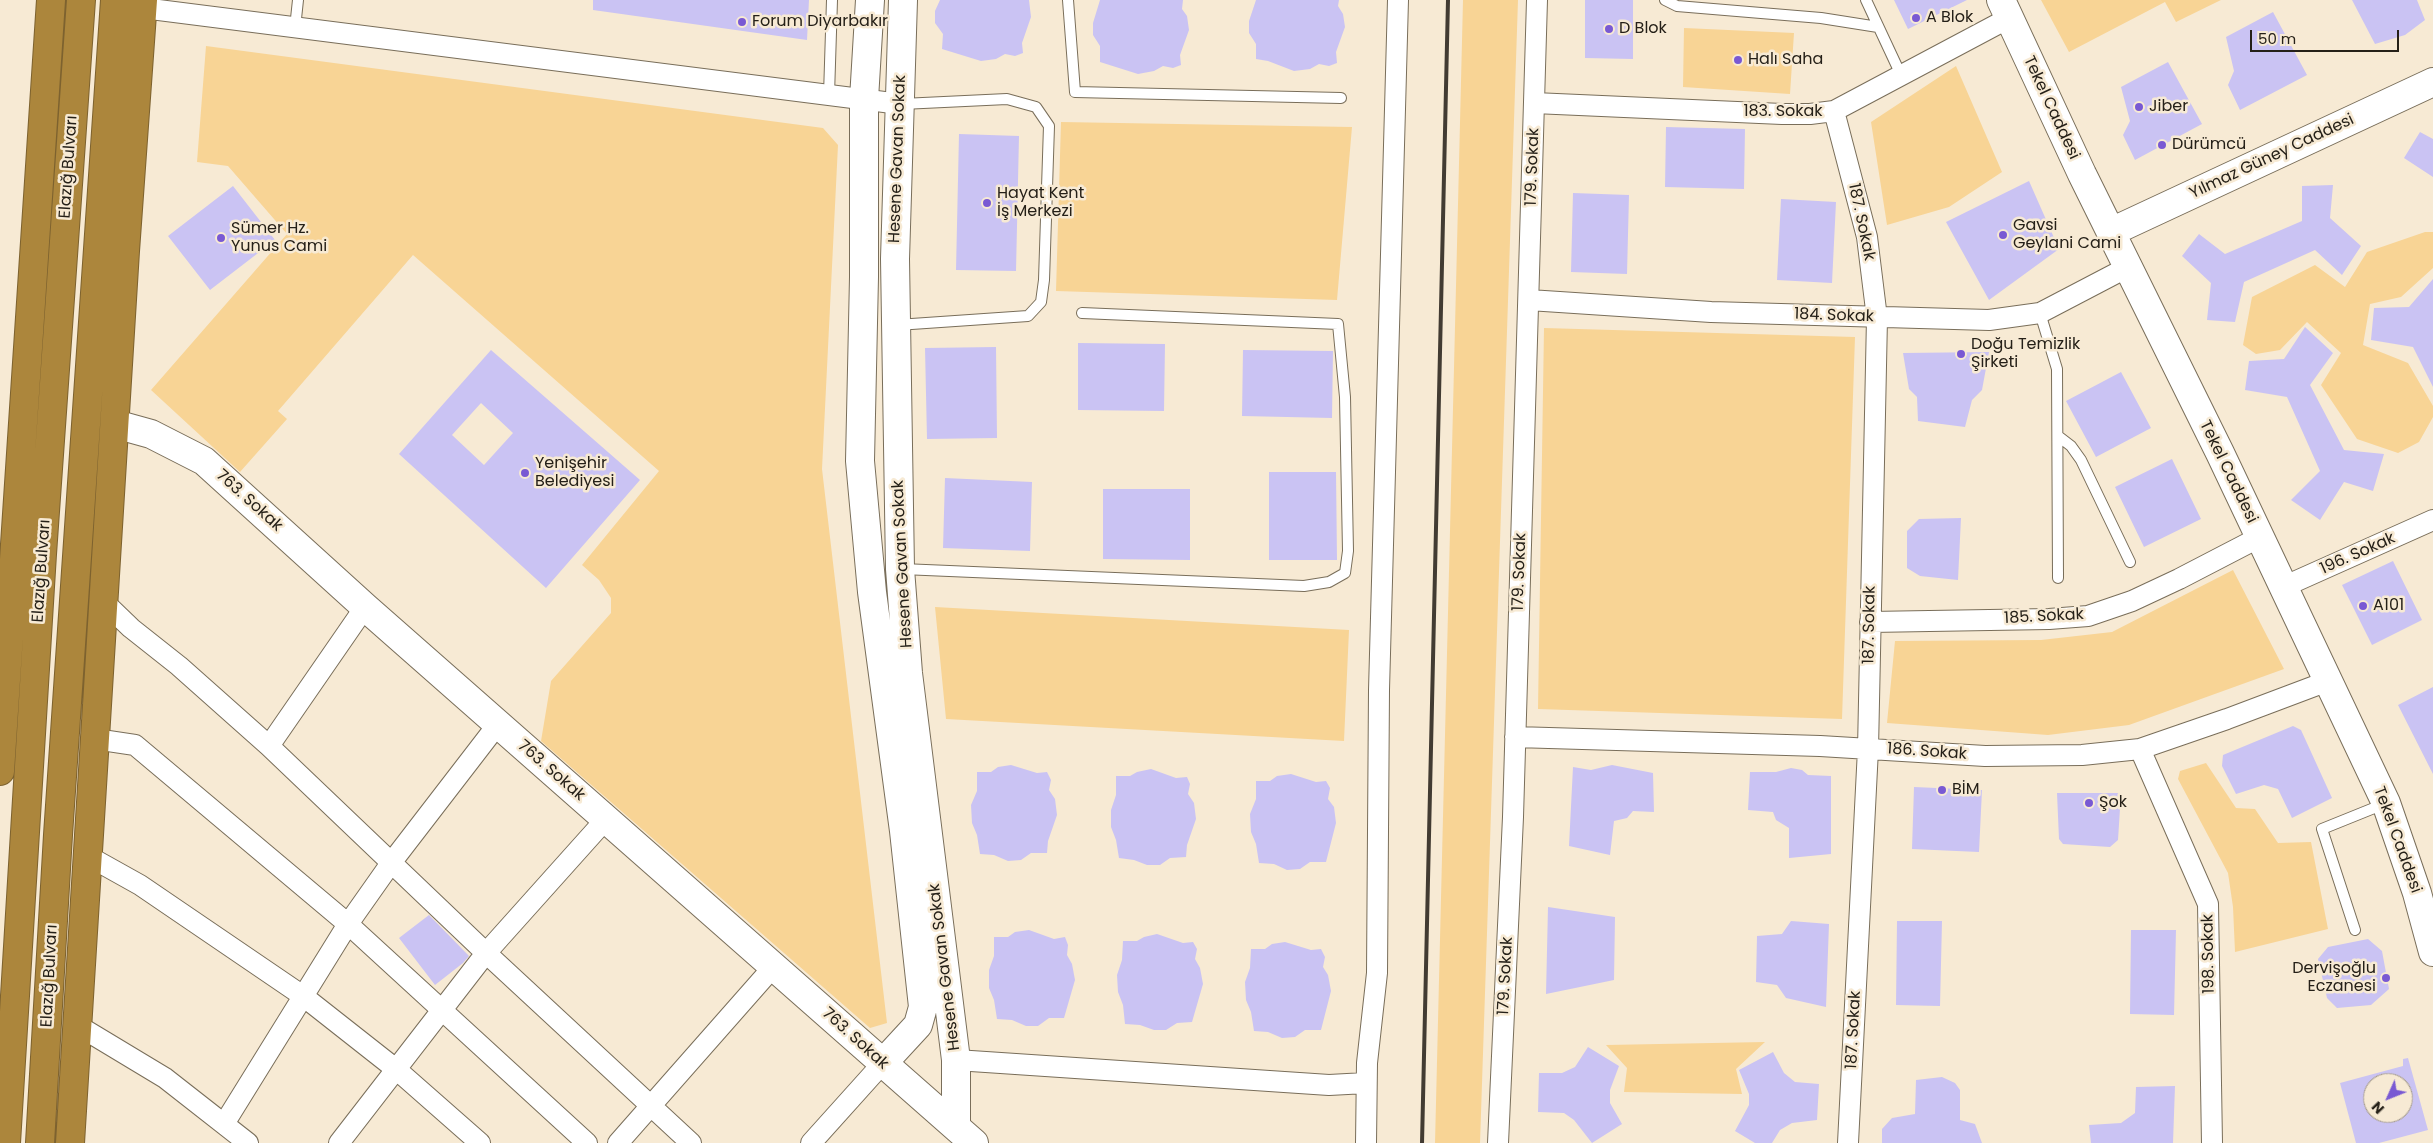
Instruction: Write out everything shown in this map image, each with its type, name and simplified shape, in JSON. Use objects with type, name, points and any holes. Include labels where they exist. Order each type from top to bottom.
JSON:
[{"type":"highway","points":[[0,771],[4,636],[51,0]]},
{"type":"highway","name":"Elazığ Bulvarı","points":[[6,1143],[44,534],[81,0]]},
{"type":"highway","name":"Elazığ Bulvarı","points":[[40,1143],[58,835],[115,0]]},
{"type":"highway","points":[[70,1143],[143,4]]},
{"type":"street","points":[[810,1143],[918,1024],[923,1007],[904,831],[872,592],[860,461],[864,277],[864,99],[870,0]]},
{"type":"street","name":"Hesene Gavan Sokak","points":[[903,0],[894,259],[900,569],[908,673],[965,1134]]},
{"type":"street","points":[[1366,1143],[1367,1063],[1377,973],[1379,690],[1398,0]]},
{"type":"street","name":"179. Sokak","points":[[1498,1143],[1515,737],[1537,0]]},
{"type":"street","points":[[143,4],[295,28],[900,104]]},
{"type":"street","name":"183. Sokak","points":[[1534,103],[1782,114],[1810,114],[1834,111],[1902,75],[2005,9]]},
{"type":"street","name":"Tekel Caddesi","points":[[2005,9],[2386,803],[2417,893],[2433,952]]},
{"type":"street","name":"Yılmaz Güney Caddesi","points":[[2111,232],[2433,82]]},
{"type":"street","name":"187. Sokak","points":[[1834,111],[1867,237],[1877,318],[1868,748],[1848,1143]]},
{"type":"street","name":"184. Sokak","points":[[1529,300],[1711,312],[1989,320],[2040,313],[2128,268]]},
{"type":"street","name":"763. Sokak","points":[[115,424],[151,434],[204,461],[364,606],[774,966],[882,1064],[965,1134]]},
{"type":"street","name":"196. Sokak","points":[[2283,587],[2433,520]]},
{"type":"street","name":"185. Sokak","points":[[1870,622],[2049,619],[2088,616],[2132,601],[2179,580],[2260,537]]},
{"type":"street","points":[[104,602],[131,628],[179,666],[269,746],[486,953],[691,1143]]},
{"type":"street","points":[[269,746],[364,606]]},
{"type":"street","name":"186. Sokak","points":[[1515,737],[1868,748],[1985,756],[2082,755],[2140,749],[2328,681]]},
{"type":"street","points":[[224,1124],[348,924],[391,863],[498,724]]},
{"type":"street","points":[[95,739],[135,745],[348,924],[587,1143]]},
{"type":"street","name":"198. Sokak","points":[[2140,749],[2208,904],[2212,1143]]},
{"type":"street","points":[[339,1143],[486,953],[606,819]]},
{"type":"street","points":[[88,856],[140,885],[303,996],[397,1070],[480,1143]]},
{"type":"street","points":[[618,1143],[649,1105],[774,966]]},
{"type":"street","points":[[77,1025],[164,1078],[248,1143]]},
{"type":"street","points":[[956,1060],[1328,1085],[1366,1083]]},
{"type":"lane","points":[[295,28],[298,0]]},
{"type":"lane","points":[[829,95],[832,0]]},
{"type":"lane","points":[[1068,0],[1075,92],[1341,98]]},
{"type":"lane","points":[[1665,0],[1677,6],[1821,18],[1878,27]]},
{"type":"lane","points":[[1866,0],[1902,75]]},
{"type":"lane","points":[[896,325],[1028,316],[1041,302],[1044,280],[1049,126],[1036,107],[1007,99],[900,104]]},
{"type":"lane","points":[[900,569],[1304,586],[1329,582],[1345,573],[1348,550],[1345,397],[1338,324],[1082,313]]},
{"type":"lane","points":[[2040,313],[2057,369],[2058,578]]},
{"type":"lane","points":[[2058,436],[2072,446],[2081,460],[2130,562]]},
{"type":"lane","points":[[2355,930],[2322,829],[2386,803]]},
{"type":"shaded area","points":[[1463,0],[1518,0],[1480,1143],[1435,1143]]},
{"type":"shaded area","points":[[2041,0],[2221,0],[2176,22],[2165,2],[2069,52]]},
{"type":"shaded area","name":"Halı Saha","points":[[1684,28],[1794,33],[1790,94],[1683,87]]},
{"type":"shaded area","points":[[206,46],[823,128],[838,145],[822,469],[887,1023],[870,1028],[541,741],[551,681],[611,613],[611,598],[599,580],[582,565],[659,471],[413,255],[278,411],[287,419],[240,472],[151,390],[287,234],[228,166],[197,162]]},
{"type":"shaded area","points":[[1956,66],[2002,172],[1949,207],[1887,225],[1871,122]]},
{"type":"shaded area","points":[[1061,122],[1352,127],[1337,300],[1056,291]]},
{"type":"shaded area","points":[[2425,232],[2433,232],[2433,268],[2401,297],[2370,304],[2363,345],[2408,363],[2433,406],[2433,417],[2419,442],[2398,453],[2357,439],[2321,385],[2341,353],[2307,322],[2280,350],[2256,354],[2243,345],[2252,297],[2315,265],[2345,287],[2367,252]]},
{"type":"shaded area","points":[[1544,328],[1855,337],[1842,719],[1538,709]]},
{"type":"shaded area","points":[[2233,570],[2284,669],[2129,725],[2048,735],[1887,723],[1895,641],[2041,640],[2112,632]]},
{"type":"shaded area","points":[[935,607],[1349,630],[1344,741],[946,719]]},
{"type":"shaded area","points":[[2206,763],[2236,808],[2255,809],[2278,843],[2311,842],[2328,929],[2235,952],[2233,907],[2228,873],[2178,779],[2180,771]]},
{"type":"shaded area","points":[[1765,1042],[1736,1069],[1742,1094],[1624,1092],[1627,1068],[1606,1045]]},
{"type":"building","name":"Forum Diyarbakır","points":[[593,0],[809,0],[807,40],[593,10]]},
{"type":"building","points":[[940,0],[1029,0],[1031,17],[1022,43],[1023,53],[1015,56],[1005,54],[996,59],[981,61],[942,49],[943,34],[935,23],[935,11]]},
{"type":"building","points":[[1100,0],[1183,0],[1182,9],[1187,16],[1189,30],[1180,55],[1181,65],[1173,68],[1163,66],[1154,71],[1138,74],[1100,62],[1100,46],[1093,35],[1093,23]]},
{"type":"building","points":[[1256,0],[1339,0],[1338,6],[1343,14],[1345,27],[1336,52],[1337,63],[1329,66],[1319,64],[1310,69],[1294,71],[1268,61],[1256,59],[1256,44],[1249,33],[1249,21]]},
{"type":"building","name":"D Blok","points":[[1585,0],[1633,0],[1633,59],[1585,58]]},
{"type":"building","name":"A Blok","points":[[1894,0],[1967,0],[1908,29]]},
{"type":"building","points":[[2352,0],[2417,0],[2425,20],[2405,35],[2375,44]]},
{"type":"building","points":[[2273,12],[2307,75],[2240,110],[2228,85],[2234,71],[2226,37]]},
{"type":"building","points":[[2168,62],[2202,124],[2135,160],[2123,135],[2130,121],[2121,87]]},
{"type":"building","points":[[1666,127],[1745,129],[1744,189],[1665,187]]},
{"type":"building","points":[[2420,132],[2433,139],[2433,177],[2404,158]]},
{"type":"building","name":"Hayat Kent İş Merkezi","points":[[959,134],[1019,136],[1016,271],[956,270]]},
{"type":"building","name":"Gavsi Geylani Cami","points":[[2029,181],[2059,249],[1989,300],[1946,222]]},
{"type":"building","points":[[2333,185],[2330,218],[2361,246],[2342,275],[2315,250],[2244,282],[2235,322],[2207,320],[2211,283],[2182,256],[2199,234],[2225,254],[2302,221],[2302,186]]},
{"type":"building","name":"Sümer Hz. Yunus Cami","points":[[233,186],[275,240],[210,290],[168,236]]},
{"type":"building","points":[[1573,193],[1629,195],[1627,274],[1571,272]]},
{"type":"building","points":[[1781,199],[1836,202],[1832,283],[1777,280]]},
{"type":"building","points":[[2433,279],[2433,387],[2413,347],[2371,340],[2374,308],[2409,307]]},
{"type":"building","points":[[2305,327],[2333,353],[2310,385],[2344,450],[2384,454],[2373,491],[2344,482],[2320,520],[2291,500],[2320,471],[2287,397],[2245,390],[2249,361],[2284,359]]},
{"type":"building","points":[[1078,343],[1165,344],[1164,411],[1078,410]]},
{"type":"building","points":[[996,347],[997,438],[927,439],[925,348]]},
{"type":"building","name":"Yenişehir Belediyesi","points":[[491,350],[640,480],[546,588],[399,454]],"holes":[[[481,403],[513,433],[484,465],[452,435]]]},
{"type":"building","points":[[1243,350],[1333,351],[1332,418],[1242,416]]},
{"type":"building","points":[[1989,352],[1982,390],[1972,400],[1965,427],[1918,421],[1917,397],[1909,389],[1903,353]]},
{"type":"building","points":[[2121,372],[2151,428],[2096,457],[2066,401]]},
{"type":"building","points":[[2172,459],[2201,519],[2144,547],[2115,487]]},
{"type":"building","points":[[1269,472],[1336,472],[1337,560],[1269,560]]},
{"type":"building","points":[[945,478],[1032,482],[1030,551],[943,548]]},
{"type":"building","points":[[1103,489],[1190,489],[1190,560],[1103,559]]},
{"type":"building","points":[[1961,518],[1958,580],[1920,576],[1907,568],[1907,531],[1919,519]]},
{"type":"building","points":[[2393,561],[2422,620],[2372,645],[2342,585]]},
{"type":"building","points":[[2433,687],[2433,774],[2398,705]]},
{"type":"building","points":[[2293,726],[2301,730],[2332,798],[2292,818],[2278,789],[2264,785],[2236,794],[2222,766],[2223,755]]},
{"type":"building","points":[[1011,765],[1037,773],[1047,772],[1051,780],[1049,790],[1055,799],[1057,815],[1048,841],[1047,853],[1031,853],[1021,860],[1008,861],[994,855],[980,854],[977,835],[972,823],[971,805],[977,791],[977,772],[991,772],[998,767]]},
{"type":"building","points":[[1612,765],[1653,773],[1654,812],[1633,811],[1627,818],[1614,821],[1610,855],[1569,846],[1573,767],[1591,770]]},
{"type":"building","points":[[1791,768],[1802,770],[1808,775],[1831,776],[1831,854],[1789,858],[1789,828],[1776,820],[1773,812],[1748,810],[1750,772],[1776,772]]},
{"type":"building","points":[[1151,769],[1176,778],[1187,777],[1190,784],[1188,794],[1194,803],[1196,819],[1187,845],[1186,857],[1170,858],[1160,865],[1147,865],[1134,860],[1119,858],[1116,840],[1111,827],[1111,810],[1116,795],[1116,776],[1130,776],[1137,772]]},
{"type":"building","points":[[1291,774],[1316,782],[1326,781],[1330,788],[1328,799],[1334,807],[1336,823],[1326,862],[1310,862],[1300,869],[1287,870],[1274,864],[1259,863],[1256,844],[1251,832],[1250,814],[1256,799],[1256,781],[1270,781],[1277,776]]},
{"type":"building","points":[[1914,787],[1982,790],[1979,852],[1912,849]]},
{"type":"building","points":[[2057,793],[2121,793],[2118,840],[2110,847],[2063,844],[2059,839]]},
{"type":"building","points":[[1548,907],[1615,917],[1614,980],[1546,994]]},
{"type":"building","points":[[429,915],[469,956],[435,985],[399,938]]},
{"type":"building","points":[[1791,921],[1829,924],[1826,1007],[1786,998],[1777,985],[1756,982],[1757,936],[1782,934]]},
{"type":"building","points":[[1897,921],[1942,921],[1940,1006],[1896,1005]]},
{"type":"building","points":[[1029,930],[1054,939],[1065,937],[1068,945],[1067,955],[1072,964],[1075,980],[1064,1018],[1049,1018],[1038,1026],[1026,1026],[1012,1020],[997,1019],[994,1000],[989,988],[989,970],[994,956],[994,937],[1008,937],[1015,932]]},
{"type":"building","points":[[2131,930],[2176,930],[2174,1015],[2130,1014]]},
{"type":"building","points":[[1157,934],[1183,943],[1193,942],[1197,949],[1195,959],[1200,968],[1203,984],[1192,1022],[1177,1023],[1166,1030],[1154,1030],[1140,1025],[1125,1024],[1123,1005],[1118,992],[1117,975],[1122,960],[1123,941],[1137,941]]},
{"type":"building","points":[[2368,939],[2382,951],[2389,989],[2371,1005],[2337,1008],[2327,998],[2318,959],[2328,947]]},
{"type":"building","points":[[1285,942],[1311,950],[1321,949],[1325,957],[1323,967],[1328,975],[1331,991],[1321,1030],[1305,1030],[1295,1037],[1282,1038],[1268,1032],[1254,1031],[1251,1012],[1246,1000],[1245,982],[1250,968],[1251,949],[1265,949],[1272,944]]},
{"type":"building","points":[[1588,1047],[1619,1066],[1610,1090],[1610,1103],[1622,1124],[1592,1143],[1574,1120],[1564,1113],[1538,1112],[1539,1073],[1562,1073],[1575,1067]]},
{"type":"building","points":[[1773,1052],[1784,1073],[1795,1082],[1819,1084],[1817,1120],[1792,1123],[1780,1130],[1772,1143],[1755,1143],[1735,1131],[1749,1105],[1749,1094],[1739,1070]]},
{"type":"building","points":[[2408,1058],[2412,1073],[2377,1073],[2403,1066],[2403,1059]]},
{"type":"building","points":[[2413,1076],[2428,1130],[2379,1143],[2356,1143],[2340,1083],[2363,1077],[2363,1123],[2413,1123]]},
{"type":"building","points":[[1942,1077],[1955,1083],[1960,1090],[1960,1120],[1975,1124],[1982,1143],[1882,1143],[1882,1129],[1892,1118],[1915,1114],[1916,1080]]},
{"type":"building","points":[[2175,1086],[2173,1143],[2091,1143],[2089,1125],[2121,1123],[2135,1113],[2136,1087]]},
{"type":"railway","points":[[1422,1143],[1448,0]]},
{"type":"place","name":"A Blok","points":[[1916,18]]},
{"type":"place","name":"Forum Diyarbakır","points":[[742,22]]},
{"type":"place","name":"D Blok","points":[[1609,29]]},
{"type":"place","name":"Halı Saha","points":[[1738,60]]},
{"type":"place","name":"Jiber","points":[[2139,107]]},
{"type":"place","name":"Dürümcü","points":[[2162,145]]},
{"type":"place","name":"Hayat Kent İş Merkezi","points":[[987,203]]},
{"type":"place","name":"Gavsi Geylani Cami","points":[[2003,235]]},
{"type":"place","name":"Sümer Hz. Yunus Cami","points":[[221,238]]},
{"type":"place","name":"Doğu Temizlik Şirketi","points":[[1961,354]]},
{"type":"place","name":"Yenişehir Belediyesi","points":[[525,473]]},
{"type":"place","name":"A101","points":[[2363,606]]},
{"type":"place","name":"BİM","points":[[1942,790]]},
{"type":"place","name":"Şok","points":[[2089,803]]},
{"type":"place","name":"Dervişoğlu Eczanesi","points":[[2386,978]]}]
